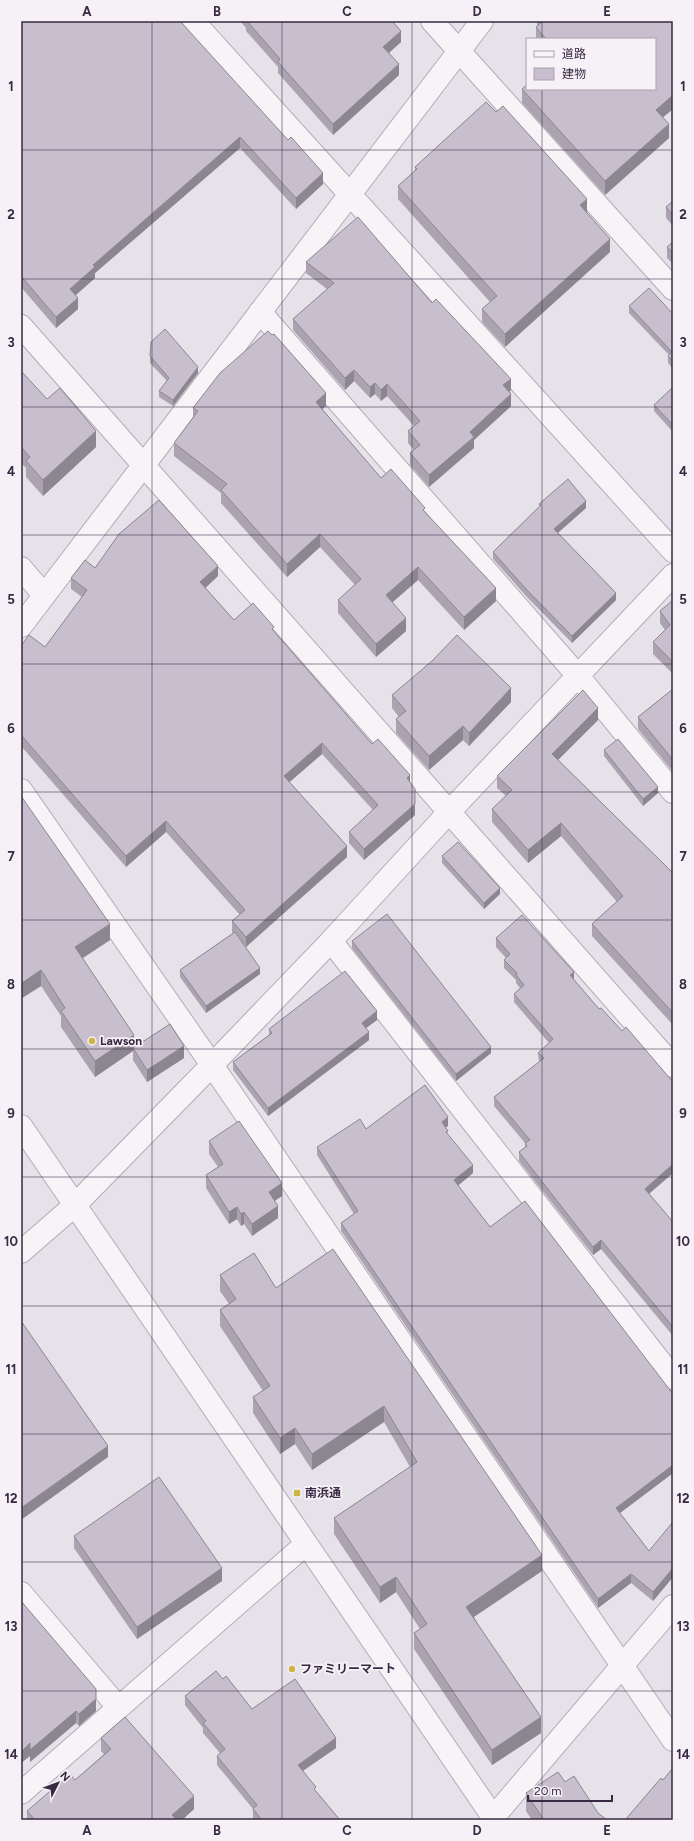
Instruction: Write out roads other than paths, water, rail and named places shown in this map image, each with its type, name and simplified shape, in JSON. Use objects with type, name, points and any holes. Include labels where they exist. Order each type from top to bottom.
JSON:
[{"type":"street","points":[[193,21],[673,551]]},
{"type":"street","points":[[432,21],[673,289]]},
{"type":"street","points":[[21,626],[482,21]]},
{"type":"street","points":[[260,312],[578,676],[673,792]]},
{"type":"street","points":[[21,326],[450,811],[673,1066]]},
{"type":"street","points":[[21,568],[44,595]]},
{"type":"street","points":[[21,1252],[75,1205],[212,1065],[673,575]]},
{"type":"street","points":[[21,790],[212,1065],[673,1740]]},
{"type":"street","points":[[330,940],[673,1378]]},
{"type":"street","points":[[21,1126],[493,1819],[673,1606]]},
{"type":"street","points":[[21,1793],[306,1544]]},
{"type":"street","points":[[21,1593],[118,1707]]},
{"type":"place","name":"Lawson","points":[[92,1041]]},
{"type":"place","name":"南浜通","points":[[297,1493]]},
{"type":"place","name":"ファミリーマート","points":[[292,1669]]}]
